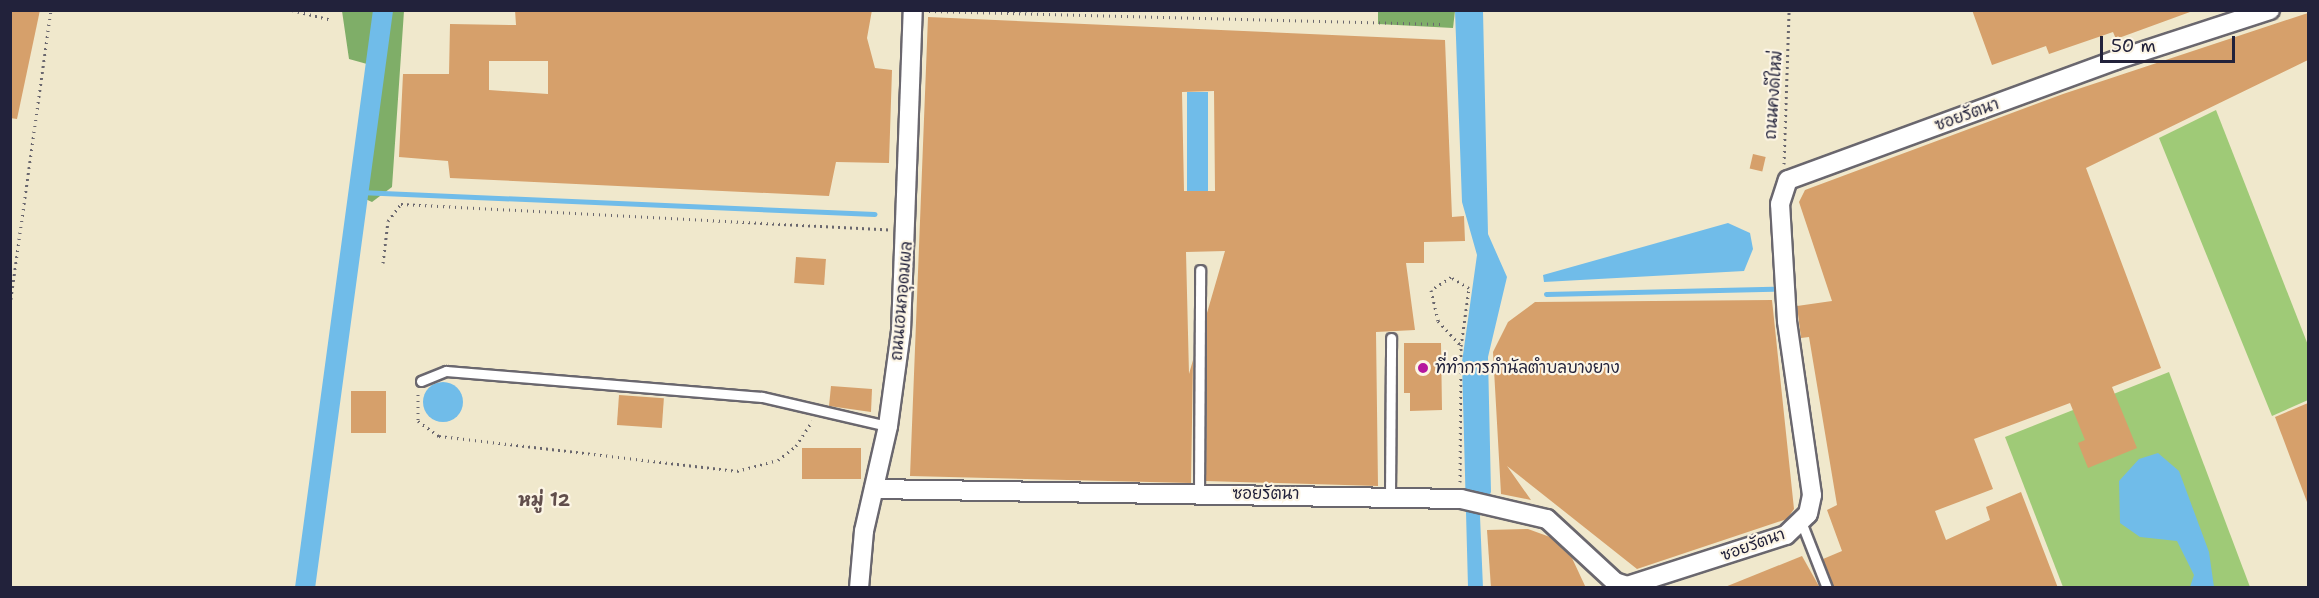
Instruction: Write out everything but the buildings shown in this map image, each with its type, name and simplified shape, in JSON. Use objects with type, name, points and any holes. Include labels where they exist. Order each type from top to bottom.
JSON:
[{"type":"street","name":"ซอยรัตนา","points":[[874,489],[1390,496],[1459,499],[1490,504],[1547,519],[1613,585],[1641,584],[1786,535],[1802,524],[1812,495],[1787,321],[1780,204],[1788,180],[2116,60],[2270,10]]},
{"type":"street","name":"ถนนเอนกอุดมผล","points":[[859,588],[874,489],[888,426],[909,231],[913,11]]},
{"type":"lane","points":[[1199,494],[1200,270]]},
{"type":"lane","points":[[1390,496],[1391,338]]},
{"type":"lane","points":[[421,381],[432,374],[457,372],[762,397],[888,426]]},
{"type":"lane","points":[[1802,524],[1827,588]]},
{"type":"path","points":[[10,305],[51,10]]},
{"type":"path","points":[[292,10],[329,19]]},
{"type":"path","name":"ถนนคงดีใหม่","points":[[1788,180],[1782,158],[1789,10]]},
{"type":"path","points":[[913,11],[1442,24]]},
{"type":"path","points":[[382,263],[387,221],[400,204],[909,231]]},
{"type":"path","points":[[1459,499],[1461,346],[1469,288],[1451,277],[1431,290],[1438,321],[1461,346]]},
{"type":"path","points":[[421,381],[418,421],[439,436],[737,471],[763,468],[796,446],[816,411]]},
{"type":"green space","points":[[342,11],[404,11],[392,187],[372,202],[352,193],[367,64],[349,59]]},
{"type":"green space","points":[[1378,11],[1455,11],[1453,28],[1378,24]]},
{"type":"green space","points":[[2216,110],[2308,345],[2308,400],[2272,416],[2159,138]]},
{"type":"green space","points":[[2169,372],[2250,587],[2063,587],[2005,437]]},
{"type":"water","points":[[1455,11],[1483,11],[1488,234],[1507,277],[1488,357],[1491,492],[1480,516],[1483,588],[1468,587],[1462,362],[1477,255],[1462,202]]},
{"type":"water","points":[[1187,92],[1208,92],[1208,191],[1187,191]]},
{"type":"water","points":[[1728,223],[1750,233],[1753,249],[1744,271],[1544,282],[1543,275]]},
{"type":"water","points":[[443,382],[451,383],[457,388],[462,394],[462,410],[457,416],[451,421],[443,422],[435,421],[429,416],[424,410],[423,402],[424,394],[429,388],[435,383]]},
{"type":"water","points":[[2158,453],[2179,471],[2209,552],[2214,587],[2190,587],[2194,575],[2177,541],[2140,537],[2120,523],[2119,481],[2139,459]]},
{"type":"waterway","points":[[305,588],[383,10]]},
{"type":"waterway","points":[[359,192],[875,214]]},
{"type":"waterway","points":[[1546,294],[1773,289]]},
{"type":"place","name":"ที่ทำการกำนัลตำบลบางยาง","points":[[1423,368]]},
{"type":"district","name":"หมู่ 12","points":[[544,500]]}]
